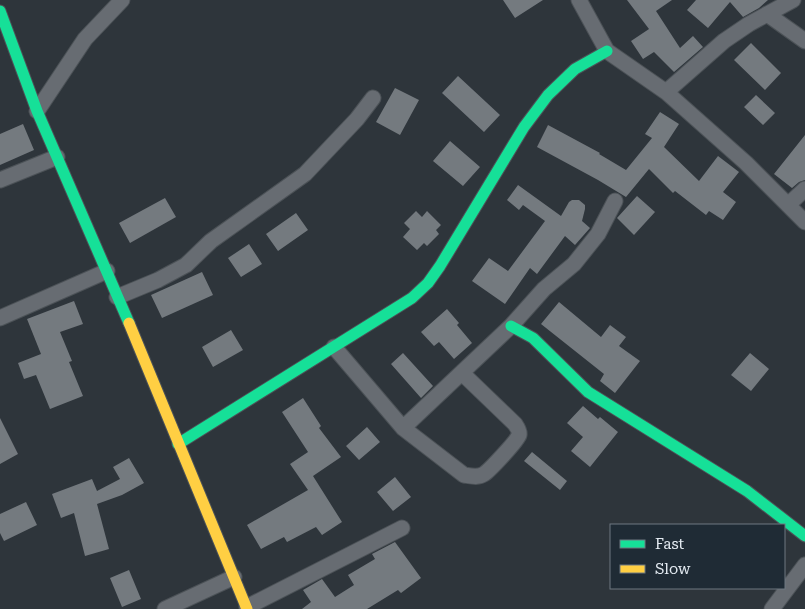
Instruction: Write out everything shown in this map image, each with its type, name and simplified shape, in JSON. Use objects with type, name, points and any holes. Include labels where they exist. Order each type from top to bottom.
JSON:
[{"type":"street","points":[[37,111],[85,39],[122,0]]},
{"type":"street","points":[[578,0],[607,51],[666,92],[746,163],[805,222]]},
{"type":"street","points":[[666,92],[724,41],[749,24],[793,0]]},
{"type":"street","points":[[767,14],[805,42]]},
{"type":"street","points":[[1,15],[37,111],[118,297],[247,608],[402,528]]},
{"type":"street","points":[[178,444],[412,298],[428,282],[440,266],[524,126],[548,95],[575,70],[607,51]]},
{"type":"street","points":[[118,297],[158,280],[186,265],[211,241],[305,174],[344,134],[373,98]]},
{"type":"street","points":[[0,180],[57,157]]},
{"type":"street","points":[[788,205],[805,189]]},
{"type":"street","points":[[403,428],[511,326],[544,289],[574,264],[598,234],[615,201]]},
{"type":"street","points":[[0,318],[107,271]]},
{"type":"street","points":[[511,326],[533,338],[588,392],[747,491],[805,536]]},
{"type":"street","points":[[334,347],[403,428],[464,475],[475,477],[483,474],[519,436],[519,431],[515,424],[462,373]]},
{"type":"street","points":[[772,609],[802,575]]},
{"type":"street","points":[[165,609],[234,577]]},
{"type":"building","points":[[503,0],[543,0],[515,18]]},
{"type":"building","points":[[627,0],[672,0],[656,11],[680,48],[693,36],[703,47],[674,72],[654,52],[643,59],[631,41],[649,29]]},
{"type":"building","points":[[696,0],[768,0],[759,8],[743,17],[730,2],[708,28],[687,10]]},
{"type":"building","points":[[751,43],[781,73],[765,90],[734,60]]},
{"type":"building","points":[[458,76],[500,115],[484,132],[442,93]]},
{"type":"building","points":[[395,88],[419,100],[400,135],[376,122]]},
{"type":"building","points":[[756,95],[775,113],[763,125],[744,107]]},
{"type":"building","points":[[660,112],[679,124],[664,147],[699,181],[718,156],[739,172],[723,192],[736,202],[723,220],[709,211],[706,215],[675,191],[673,193],[649,169],[626,197],[537,147],[548,125],[600,153],[626,170],[652,138],[645,134]]},
{"type":"building","points":[[23,124],[34,150],[0,165],[0,134]]},
{"type":"building","points":[[805,135],[805,180],[792,188],[774,174]]},
{"type":"building","points":[[450,141],[480,167],[463,186],[433,161]]},
{"type":"building","points":[[518,185],[561,216],[569,202],[579,200],[585,205],[582,221],[590,228],[575,245],[565,236],[537,274],[530,268],[505,304],[472,281],[489,258],[508,271],[545,221],[523,205],[519,210],[507,200]]},
{"type":"building","points":[[637,196],[655,212],[634,235],[617,218]]},
{"type":"building","points":[[165,198],[176,217],[130,243],[119,223]]},
{"type":"building","points":[[416,211],[422,217],[427,211],[441,225],[436,230],[439,234],[427,246],[424,243],[417,250],[403,237],[410,229],[404,223]]},
{"type":"building","points":[[296,213],[308,230],[278,251],[266,234]]},
{"type":"building","points":[[249,244],[262,264],[241,277],[228,258]]},
{"type":"building","points":[[202,272],[213,295],[162,318],[151,295]]},
{"type":"building","points":[[74,301],[83,324],[60,332],[72,361],[69,362],[83,396],[50,409],[36,375],[24,379],[18,363],[41,354],[27,319]]},
{"type":"building","points":[[559,302],[601,337],[610,325],[626,337],[619,346],[640,361],[615,393],[600,381],[604,374],[541,324]]},
{"type":"building","points":[[447,309],[472,343],[454,359],[439,342],[434,346],[421,332]]},
{"type":"building","points":[[231,330],[243,350],[213,367],[202,347]]},
{"type":"building","points":[[403,353],[433,386],[421,398],[391,364]]},
{"type":"building","points":[[750,353],[769,369],[751,391],[731,375]]},
{"type":"building","points":[[303,398],[321,426],[319,428],[341,457],[313,476],[342,522],[322,535],[316,527],[287,542],[284,537],[261,549],[247,525],[308,490],[290,464],[308,452],[282,412]]},
{"type":"building","points":[[583,406],[618,432],[590,467],[571,451],[583,437],[567,423]]},
{"type":"building","points":[[0,418],[18,454],[0,464]]},
{"type":"building","points":[[367,427],[380,442],[359,460],[346,446]]},
{"type":"building","points":[[532,452],[567,481],[560,490],[524,461]]},
{"type":"building","points":[[129,458],[144,483],[122,495],[97,504],[109,549],[85,556],[74,513],[61,518],[52,494],[92,479],[97,491],[120,479],[113,467]]},
{"type":"building","points":[[395,477],[411,497],[393,511],[377,492]]},
{"type":"building","points":[[26,502],[37,525],[4,541],[0,533],[0,514]]},
{"type":"building","points":[[395,542],[421,578],[401,593],[398,590],[367,609],[302,609],[311,602],[303,590],[322,579],[335,597],[354,585],[348,575],[375,559],[372,554]]},
{"type":"building","points":[[129,570],[141,599],[122,607],[110,578]]},
{"type":"traffic: fast","points":[[0,11],[37,111],[129,323]]},
{"type":"traffic: fast","points":[[178,444],[412,298],[428,283],[440,266],[524,127],[548,95],[575,69],[607,51]]},
{"type":"traffic: fast","points":[[511,326],[533,338],[588,392],[747,491],[805,536]]},
{"type":"traffic: slow","points":[[129,323],[247,609]]}]
